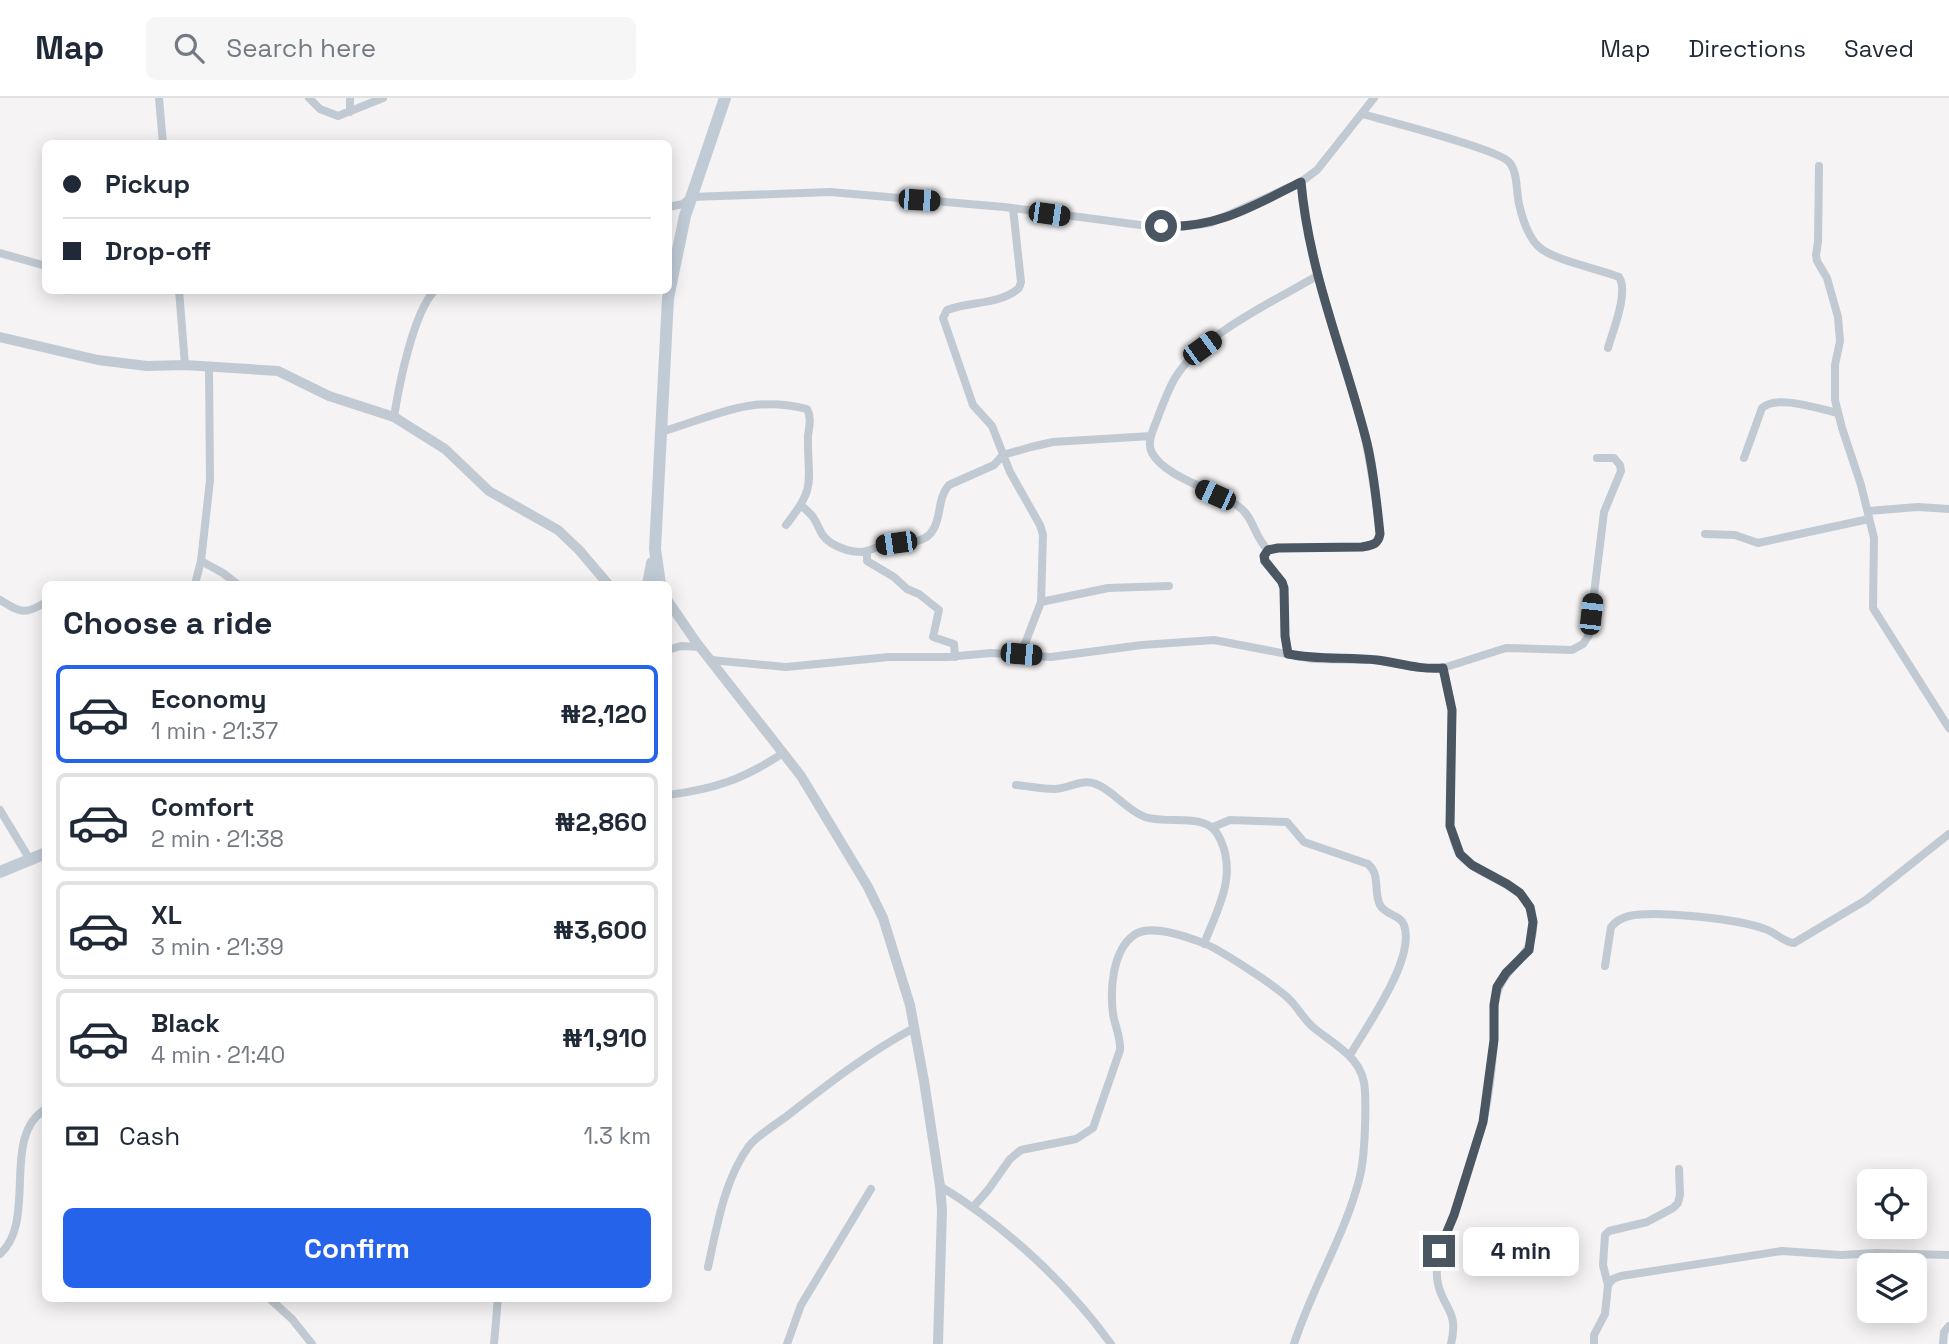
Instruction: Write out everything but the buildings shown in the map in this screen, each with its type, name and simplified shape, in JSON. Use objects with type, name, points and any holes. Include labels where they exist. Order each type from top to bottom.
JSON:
[{"type":"main road","points":[[672,274],[691,197],[725,98]]},
{"type":"main road","points":[[649,581],[655,549],[669,294]]},
{"type":"main road","points":[[655,549],[660,581]]},
{"type":"main road","points":[[0,872],[42,854]]},
{"type":"street","points":[[159,98],[163,140]]},
{"type":"street","points":[[309,98],[328,114],[338,116],[383,98]]},
{"type":"street","points":[[350,98],[350,112]]},
{"type":"street","points":[[672,206],[683,204],[691,197],[830,191],[1013,208],[1116,223],[1181,227],[1219,220],[1301,182],[1317,170],[1374,98]]},
{"type":"street","points":[[1362,114],[1465,144],[1508,161],[1514,173],[1525,224],[1538,246],[1558,256],[1619,277],[1623,283],[1608,348]]},
{"type":"street","points":[[1819,166],[1816,255],[1828,278],[1838,317],[1840,341],[1834,392],[1838,413],[1874,538],[1873,608],[1949,728]]},
{"type":"street","points":[[1268,550],[1362,547],[1374,545],[1380,534],[1368,446],[1317,276],[1304,213],[1301,182]]},
{"type":"street","points":[[1013,208],[1020,270],[1019,288],[1000,299],[963,304],[947,310],[943,318],[973,405],[992,426],[1010,472],[1040,525],[1043,548],[1041,602],[1021,654]]},
{"type":"street","points":[[0,253],[42,265]]},
{"type":"street","points":[[1268,550],[1260,540],[1249,516],[1238,506],[1202,489],[1160,462],[1153,453],[1151,436],[1175,377],[1202,348],[1240,320],[1317,276]]},
{"type":"street","points":[[179,294],[185,365]]},
{"type":"street","points":[[394,417],[408,352],[427,299],[431,294]]},
{"type":"street","points":[[0,337],[98,360],[147,366],[185,365],[278,371],[329,396],[394,417],[445,449],[489,491],[558,530],[605,581]]},
{"type":"street","points":[[196,581],[201,561],[211,480],[209,366]]},
{"type":"street","points":[[1744,457],[1762,408],[1766,404],[1781,402],[1838,413]]},
{"type":"street","points":[[661,432],[737,406],[776,404],[807,409],[810,418],[808,438],[811,479],[802,506],[786,525]]},
{"type":"street","points":[[802,506],[828,541],[843,549],[867,551],[880,546],[918,541],[926,538],[935,528],[944,490],[949,485],[994,465],[1003,455],[1053,442],[1151,436]]},
{"type":"street","points":[[711,660],[786,667],[889,657],[1021,654],[1051,657],[1142,645],[1226,640],[1313,659],[1375,660],[1420,668],[1443,668],[1506,648],[1572,650],[1587,640],[1604,512],[1621,471],[1614,458],[1597,458]]},
{"type":"street","points":[[1705,534],[1735,535],[1751,541],[1766,542],[1868,515],[1918,507],[1949,509]]},
{"type":"street","points":[[1268,550],[1264,556],[1265,561],[1284,588],[1288,654]]},
{"type":"street","points":[[867,551],[867,561],[873,566],[894,577],[899,584],[919,594],[939,610],[933,637],[954,644],[955,657]]},
{"type":"street","points":[[201,561],[233,581]]},
{"type":"street","points":[[1041,602],[1108,588],[1169,586]]},
{"type":"street","points":[[0,600],[25,612],[42,605]]},
{"type":"street","points":[[672,612],[801,776],[868,887],[896,954],[914,1028],[940,1185],[942,1210],[938,1344]]},
{"type":"street","points":[[672,649],[681,646],[701,648]]},
{"type":"street","points":[[1443,668],[1452,710],[1450,826],[1454,844],[1472,865],[1520,893],[1530,907],[1533,922],[1529,950],[1506,973],[1497,987],[1494,1040],[1483,1122],[1454,1215],[1439,1251],[1438,1284],[1451,1309],[1451,1344]]},
{"type":"street","points":[[672,794],[716,788],[755,771],[783,753]]},
{"type":"street","points":[[1016,785],[1051,789],[1088,782],[1101,786],[1128,808],[1143,816],[1167,821],[1202,822],[1213,827],[1228,862],[1228,881],[1204,944]]},
{"type":"street","points":[[0,810],[29,858]]},
{"type":"street","points":[[1213,827],[1230,820],[1287,822],[1304,842],[1372,867],[1380,905],[1385,912],[1402,921],[1405,934],[1399,966],[1391,987],[1350,1055]]},
{"type":"street","points":[[1605,967],[1611,927],[1626,916],[1643,913],[1750,924],[1767,929],[1794,943],[1866,900],[1949,834]]},
{"type":"street","points":[[974,1206],[1010,1159],[1021,1150],[1076,1139],[1087,1135],[1096,1124],[1120,1051],[1113,1014],[1113,979],[1117,960],[1130,939],[1136,933],[1156,931],[1204,944],[1282,993],[1314,1028],[1350,1055],[1356,1062],[1366,1090],[1362,1167],[1349,1207],[1294,1344]]},
{"type":"street","points":[[708,1267],[732,1176],[750,1145],[843,1074],[888,1042],[914,1028]]},
{"type":"street","points":[[0,1254],[8,1247],[16,1211],[12,1168],[19,1138],[27,1120],[42,1111]]},
{"type":"street","points":[[1594,1344],[1594,1335],[1605,1314],[1608,1285],[1603,1265],[1605,1235],[1618,1228],[1647,1222],[1673,1208],[1680,1195],[1679,1169]]},
{"type":"street","points":[[940,1185],[974,1206],[1055,1279],[1092,1318],[1111,1344]]},
{"type":"street","points":[[787,1344],[801,1305],[871,1189]]},
{"type":"street","points":[[1608,1285],[1613,1279],[1640,1272],[1782,1251],[1841,1255],[1949,1255]]},
{"type":"street","points":[[273,1302],[292,1319],[312,1344]]},
{"type":"street","points":[[494,1344],[498,1302]]},
{"type":"street","points":[[1943,1344],[1944,1332],[1949,1326]]},
{"type":"route","points":[[1161,226],[1181,227],[1210,223],[1301,182],[1304,213],[1317,276],[1368,446],[1380,534],[1374,545],[1362,547],[1278,548],[1265,552],[1265,561],[1284,588],[1288,654],[1313,659],[1375,660],[1420,668],[1443,668],[1452,710],[1450,826],[1454,844],[1472,865],[1520,893],[1530,907],[1533,922],[1529,950],[1506,973],[1497,987],[1494,1040],[1483,1122],[1454,1215],[1439,1251]]}]
